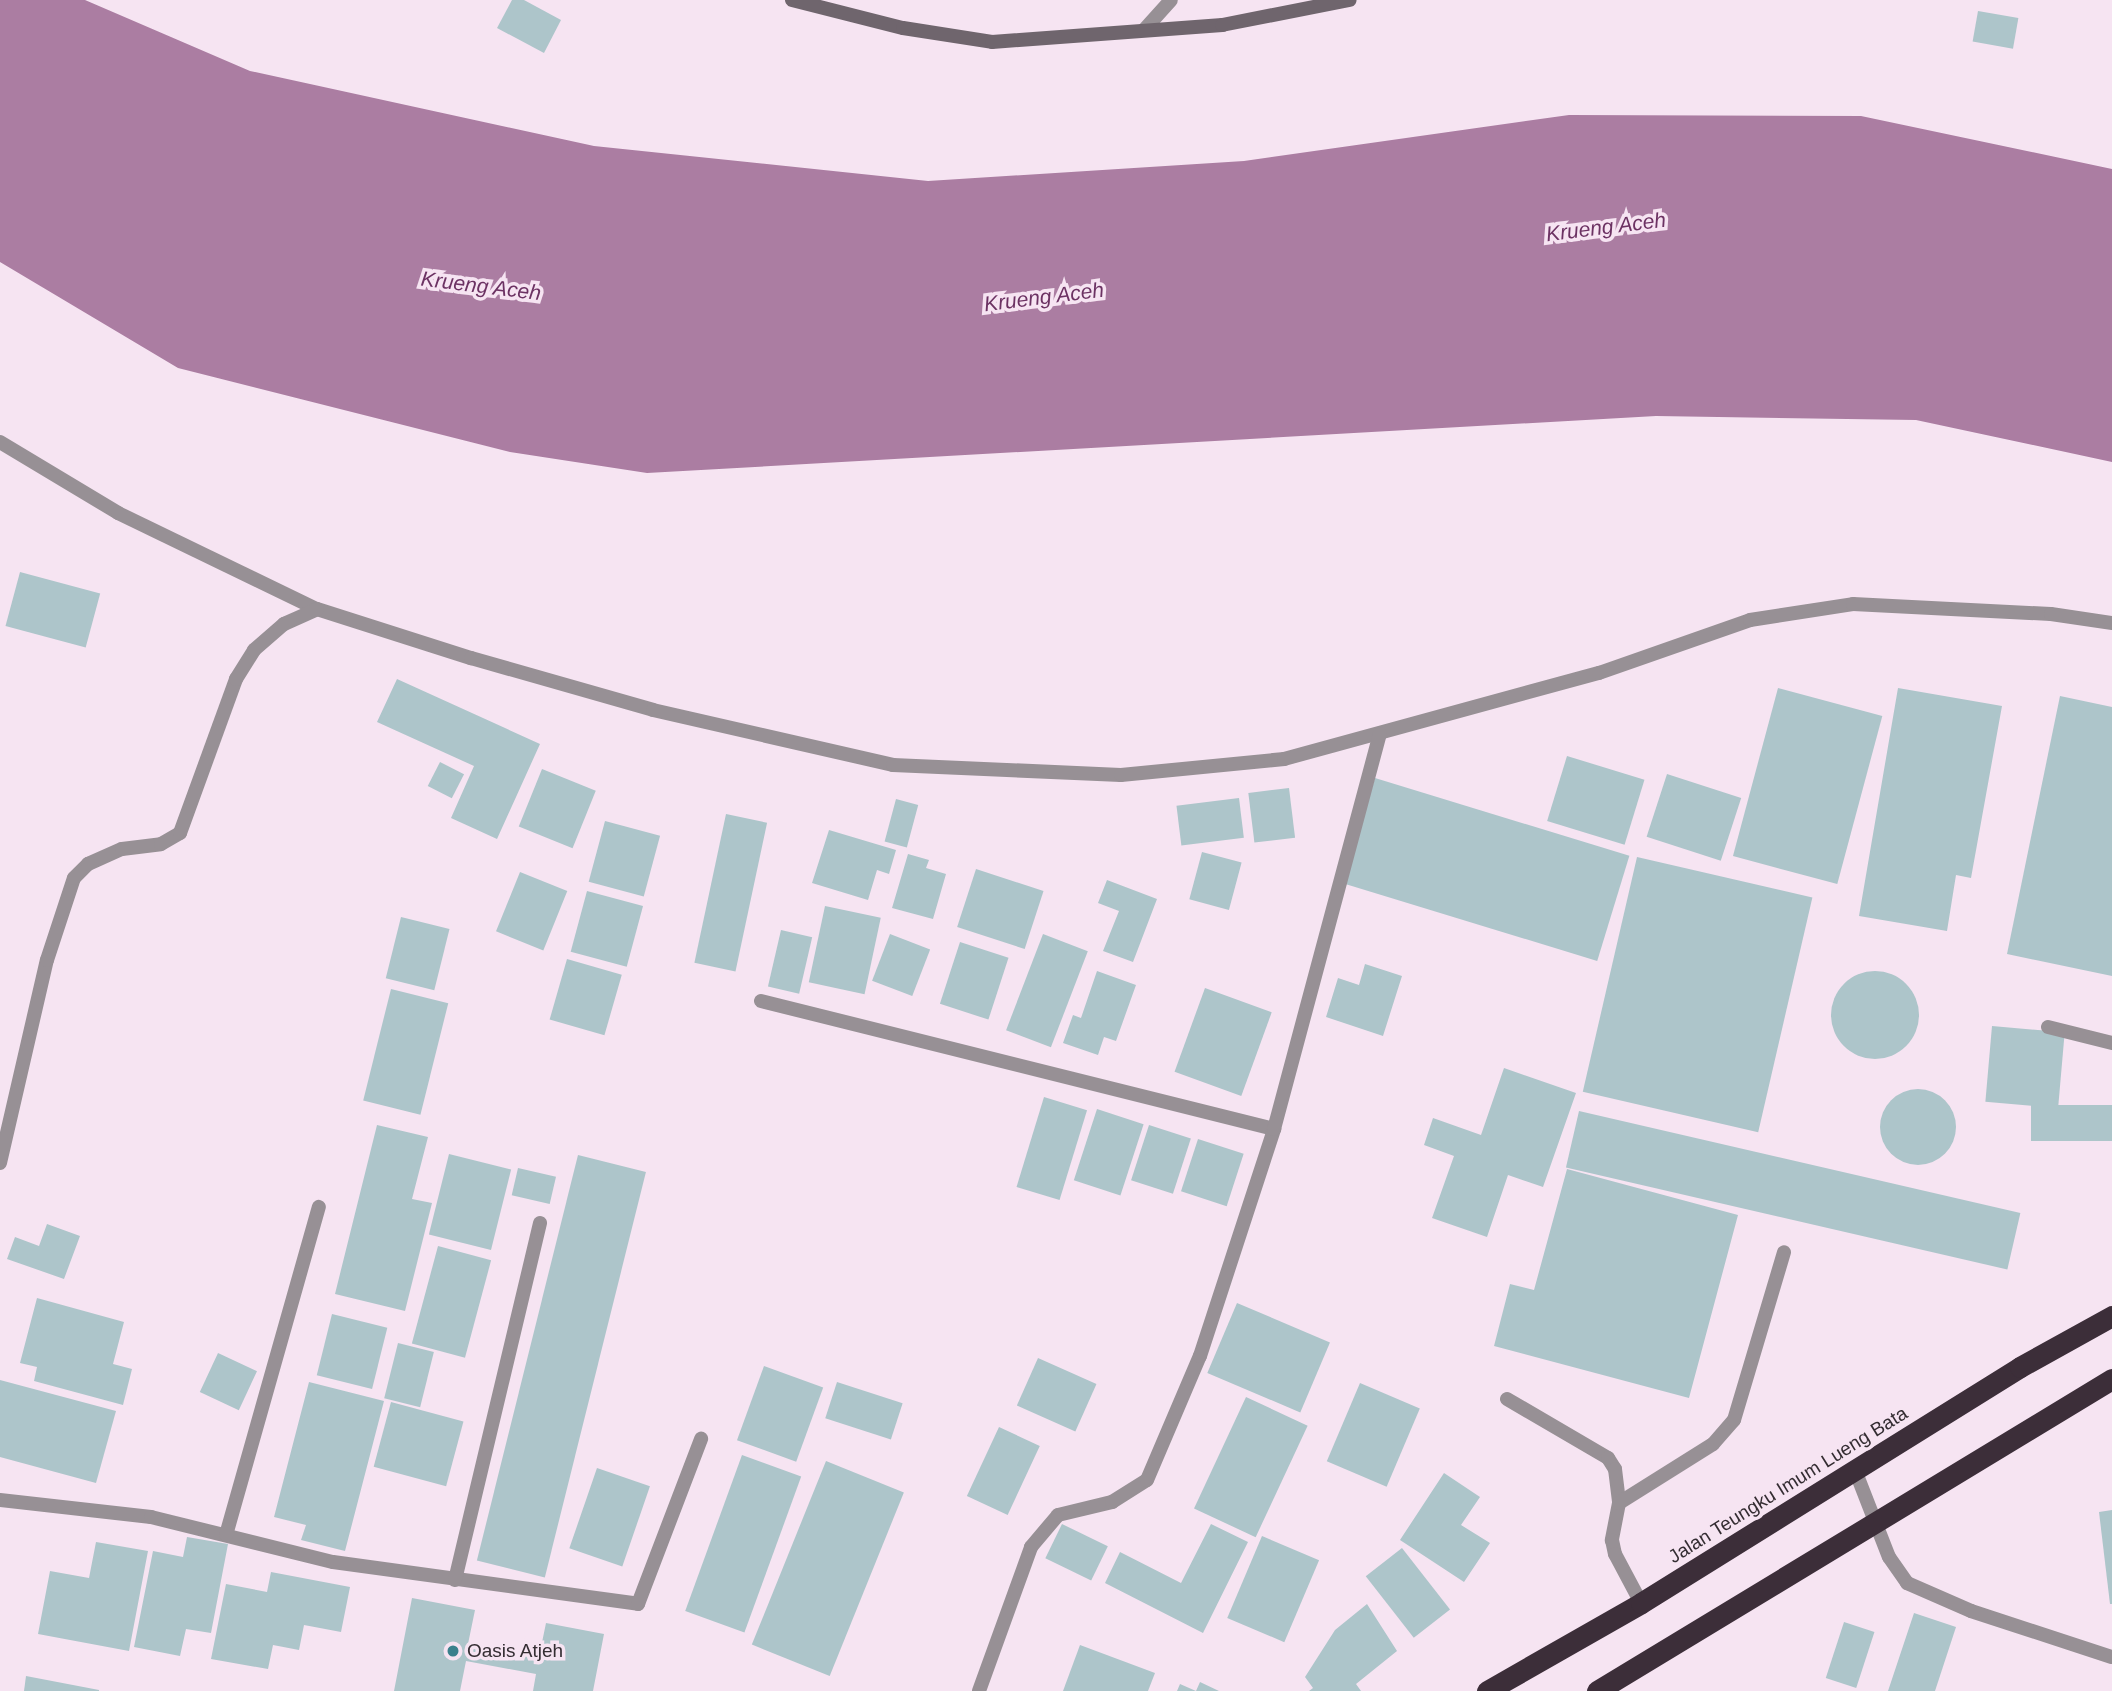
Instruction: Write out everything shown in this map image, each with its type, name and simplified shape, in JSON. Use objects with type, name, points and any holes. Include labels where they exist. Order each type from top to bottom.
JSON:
[{"type":"highway","name":"Jalan Teungku Imum Lueng Bata","points":[[1487,1691],[1641,1603],[1855,1470],[2112,1316]]},
{"type":"highway","points":[[1597,1691],[1875,1526],[2112,1379]]},
{"type":"street","points":[[792,0],[903,28],[992,42],[1222,25],[1350,0]]},
{"type":"street","points":[[1144,30],[1171,0]]},
{"type":"street","points":[[0,442],[118,513],[317,608],[653,710],[893,765],[1121,775],[1284,759],[1599,673],[1763,618],[1853,604],[2051,614],[2112,623]]},
{"type":"street","points":[[0,1163],[47,960],[74,878],[88,864],[122,849],[161,844],[180,834],[236,680],[248,660],[284,624],[317,608]]},
{"type":"street","points":[[979,1691],[1031,1547],[1058,1515],[1112,1502],[1147,1480],[1200,1356],[1273,1129],[1380,734]]},
{"type":"street","points":[[761,1001],[1273,1129]]},
{"type":"street","points":[[2048,1027],[2112,1043]]},
{"type":"street","points":[[226,1535],[319,1207]]},
{"type":"street","points":[[455,1580],[540,1223]]},
{"type":"street","points":[[1619,1503],[1713,1444],[1734,1420],[1784,1252]]},
{"type":"street","points":[[1507,1399],[1608,1458],[1615,1469],[1619,1503],[1612,1540],[1615,1554],[1641,1603]]},
{"type":"street","points":[[0,1500],[151,1517],[332,1562],[638,1604],[701,1439]]},
{"type":"street","points":[[1855,1470],[1889,1557],[1907,1583],[1971,1611],[2112,1657]]},
{"type":"water","name":"Krueng Aceh","points":[[0,0],[85,0],[250,71],[594,146],[928,181],[1244,161],[1569,115],[1861,116],[2112,169],[2112,462],[1916,420],[1656,416],[647,473],[510,452],[178,368],[0,262]]},
{"type":"building","points":[[512,0],[524,0],[561,20],[544,53],[497,28]]},
{"type":"building","points":[[1978,11],[2018,18],[2013,49],[1973,42]]},
{"type":"building","points":[[20,572],[100,593],[86,648],[6,626]]},
{"type":"building","points":[[397,679],[540,744],[497,839],[451,818],[474,766],[377,722]]},
{"type":"building","points":[[1778,688],[1882,716],[1837,884],[1733,856]]},
{"type":"building","points":[[1898,688],[2002,706],[1971,878],[1956,875],[1947,931],[1859,916]]},
{"type":"building","points":[[2060,696],[2112,707],[2112,976],[2007,954]]},
{"type":"building","points":[[1567,756],[1644,780],[1625,845],[1547,821]]},
{"type":"building","points":[[440,762],[464,774],[452,798],[428,786]]},
{"type":"building","points":[[542,769],[596,791],[573,848],[519,826]]},
{"type":"building","points":[[1667,774],[1741,798],[1721,861],[1647,837]]},
{"type":"building","points":[[1375,778],[1629,856],[1597,961],[1343,883]]},
{"type":"building","points":[[1289,788],[1295,838],[1254,843],[1248,793]]},
{"type":"building","points":[[1239,798],[1244,838],[1181,845],[1176,806]]},
{"type":"building","points":[[896,799],[918,805],[907,847],[885,842]]},
{"type":"building","points":[[726,814],[767,823],[735,971],[694,963]]},
{"type":"building","points":[[605,821],[660,836],[644,897],[589,882]]},
{"type":"building","points":[[829,830],[896,850],[889,874],[877,870],[868,900],[812,883]]},
{"type":"building","points":[[1202,852],[1242,863],[1229,910],[1189,899]]},
{"type":"building","points":[[908,854],[929,860],[926,868],[946,874],[933,919],[892,908]]},
{"type":"building","points":[[1637,857],[1812,897],[1758,1132],[1583,1092]]},
{"type":"building","points":[[976,869],[1044,891],[1025,949],[957,927]]},
{"type":"building","points":[[520,872],[567,891],[543,950],[496,931]]},
{"type":"building","points":[[1107,880],[1157,899],[1133,962],[1103,951],[1119,911],[1098,903]]},
{"type":"building","points":[[587,891],[643,906],[627,967],[571,952]]},
{"type":"building","points":[[825,906],[881,918],[865,994],[809,982]]},
{"type":"building","points":[[401,917],[450,929],[434,990],[386,978]]},
{"type":"building","points":[[781,930],[812,937],[799,994],[768,987]]},
{"type":"building","points":[[890,934],[930,949],[912,996],[872,981]]},
{"type":"building","points":[[1043,934],[1088,951],[1051,1047],[1006,1030]]},
{"type":"building","points":[[960,942],[1009,958],[988,1020],[940,1004]]},
{"type":"building","points":[[567,959],[622,975],[604,1035],[550,1020]]},
{"type":"building","points":[[1365,964],[1402,976],[1383,1036],[1326,1017],[1338,978],[1359,985]]},
{"type":"building","points":[[1097,971],[1136,985],[1116,1041],[1104,1037],[1098,1055],[1063,1043],[1073,1015],[1081,1018]]},
{"type":"building","points":[[1875,971],[1900,978],[1912,990],[1919,1015],[1912,1040],[1900,1052],[1875,1059],[1850,1052],[1838,1040],[1831,1015],[1838,990],[1850,978]]},
{"type":"building","points":[[1205,988],[1272,1012],[1241,1096],[1175,1072]]},
{"type":"building","points":[[391,989],[448,1003],[420,1115],[363,1101]]},
{"type":"building","points":[[1992,1026],[2065,1032],[2058,1108],[1985,1102]]},
{"type":"building","points":[[1504,1068],[1576,1093],[1543,1187],[1508,1175],[1487,1237],[1432,1218],[1454,1156],[1424,1145],[1433,1118],[1481,1135]]},
{"type":"building","points":[[1918,1089],[1932,1092],[1945,1100],[1953,1113],[1956,1127],[1953,1141],[1945,1154],[1932,1162],[1918,1165],[1904,1162],[1891,1154],[1883,1141],[1880,1127],[1883,1113],[1891,1100],[1904,1092]]},
{"type":"building","points":[[1044,1097],[1087,1110],[1060,1200],[1017,1187]]},
{"type":"building","points":[[2031,1105],[2112,1105],[2112,1141],[2031,1141]]},
{"type":"building","points":[[1097,1109],[1144,1124],[1120,1195],[1074,1180]]},
{"type":"building","points":[[1579,1111],[2020,1213],[2007,1269],[1566,1168]]},
{"type":"building","points":[[377,1125],[428,1137],[412,1199],[432,1203],[405,1311],[335,1294]]},
{"type":"building","points":[[1149,1125],[1191,1139],[1173,1194],[1131,1180]]},
{"type":"building","points":[[1198,1139],[1244,1154],[1227,1206],[1181,1191]]},
{"type":"building","points":[[449,1154],[511,1169],[491,1250],[429,1235]]},
{"type":"building","points":[[578,1155],[646,1172],[545,1578],[477,1561]]},
{"type":"building","points":[[518,1168],[556,1177],[550,1204],[512,1195]]},
{"type":"building","points":[[1567,1169],[1738,1215],[1689,1398],[1494,1346],[1510,1284],[1534,1290]]},
{"type":"building","points":[[47,1224],[80,1236],[64,1279],[7,1259],[15,1237],[39,1246]]},
{"type":"building","points":[[438,1246],[491,1260],[465,1358],[412,1344]]},
{"type":"building","points":[[37,1298],[124,1322],[113,1364],[132,1369],[123,1405],[34,1381],[37,1367],[20,1363]]},
{"type":"building","points":[[1237,1303],[1330,1342],[1300,1412],[1207,1373]]},
{"type":"building","points":[[332,1314],[387,1328],[372,1389],[317,1375]]},
{"type":"building","points":[[398,1343],[434,1352],[420,1407],[384,1398]]},
{"type":"building","points":[[218,1353],[257,1371],[239,1410],[200,1392]]},
{"type":"building","points":[[1038,1358],[1096,1384],[1075,1432],[1017,1406]]},
{"type":"building","points":[[764,1366],[823,1388],[796,1462],[737,1440]]},
{"type":"building","points":[[0,1380],[116,1411],[96,1483],[0,1457]]},
{"type":"building","points":[[309,1382],[384,1401],[345,1551],[301,1540],[306,1525],[274,1517]]},
{"type":"building","points":[[837,1382],[903,1403],[891,1439],[825,1418]]},
{"type":"building","points":[[1360,1383],[1420,1408],[1387,1487],[1327,1461]]},
{"type":"building","points":[[1246,1397],[1308,1426],[1256,1537],[1194,1508]]},
{"type":"building","points":[[391,1402],[463,1421],[446,1486],[374,1467]]},
{"type":"building","points":[[999,1427],[1040,1446],[1008,1515],[967,1496]]},
{"type":"building","points":[[742,1455],[801,1477],[744,1633],[685,1611]]},
{"type":"building","points":[[826,1461],[904,1492],[830,1676],[752,1645]]},
{"type":"building","points":[[597,1468],[650,1486],[622,1567],[569,1548]]},
{"type":"building","points":[[1444,1473],[1480,1497],[1461,1525],[1490,1543],[1464,1582],[1400,1540]]},
{"type":"building","points":[[2112,1510],[2112,1604],[2110,1604],[2099,1512]]},
{"type":"building","points":[[1062,1524],[1108,1546],[1091,1581],[1045,1558]]},
{"type":"building","points":[[1211,1524],[1248,1542],[1203,1633],[1105,1583],[1120,1552],[1181,1583]]},
{"type":"building","points":[[1262,1536],[1319,1560],[1284,1642],[1227,1618]]},
{"type":"building","points":[[187,1537],[228,1544],[211,1633],[186,1629],[180,1656],[134,1647],[153,1551],[183,1557]]},
{"type":"building","points":[[96,1542],[148,1551],[129,1651],[38,1634],[50,1571],[89,1578]]},
{"type":"building","points":[[1402,1548],[1450,1609],[1414,1638],[1366,1576]]},
{"type":"building","points":[[271,1572],[350,1587],[341,1632],[304,1625],[299,1650],[273,1645],[268,1669],[211,1659],[226,1584],[267,1592]]},
{"type":"building","name":"Oasis Atjeh","points":[[412,1598],[475,1610],[468,1644],[539,1657],[546,1623],[604,1634],[593,1691],[533,1691],[536,1674],[466,1661],[460,1691],[394,1691]]},
{"type":"building","points":[[1367,1604],[1397,1651],[1356,1684],[1361,1691],[1309,1691],[1313,1688],[1305,1677],[1335,1630]]},
{"type":"building","points":[[1914,1613],[1956,1627],[1935,1691],[1888,1691]]},
{"type":"building","points":[[1844,1622],[1874,1632],[1856,1688],[1826,1678]]},
{"type":"building","points":[[1080,1645],[1155,1673],[1148,1691],[1063,1691]]},
{"type":"building","points":[[26,1676],[99,1690],[99,1691],[24,1691]]},
{"type":"building","points":[[1200,1682],[1219,1691],[1196,1691]]},
{"type":"building","points":[[1180,1684],[1196,1691],[1177,1691]]},
{"type":"place","name":"Oasis Atjeh","points":[[453,1651]]}]
